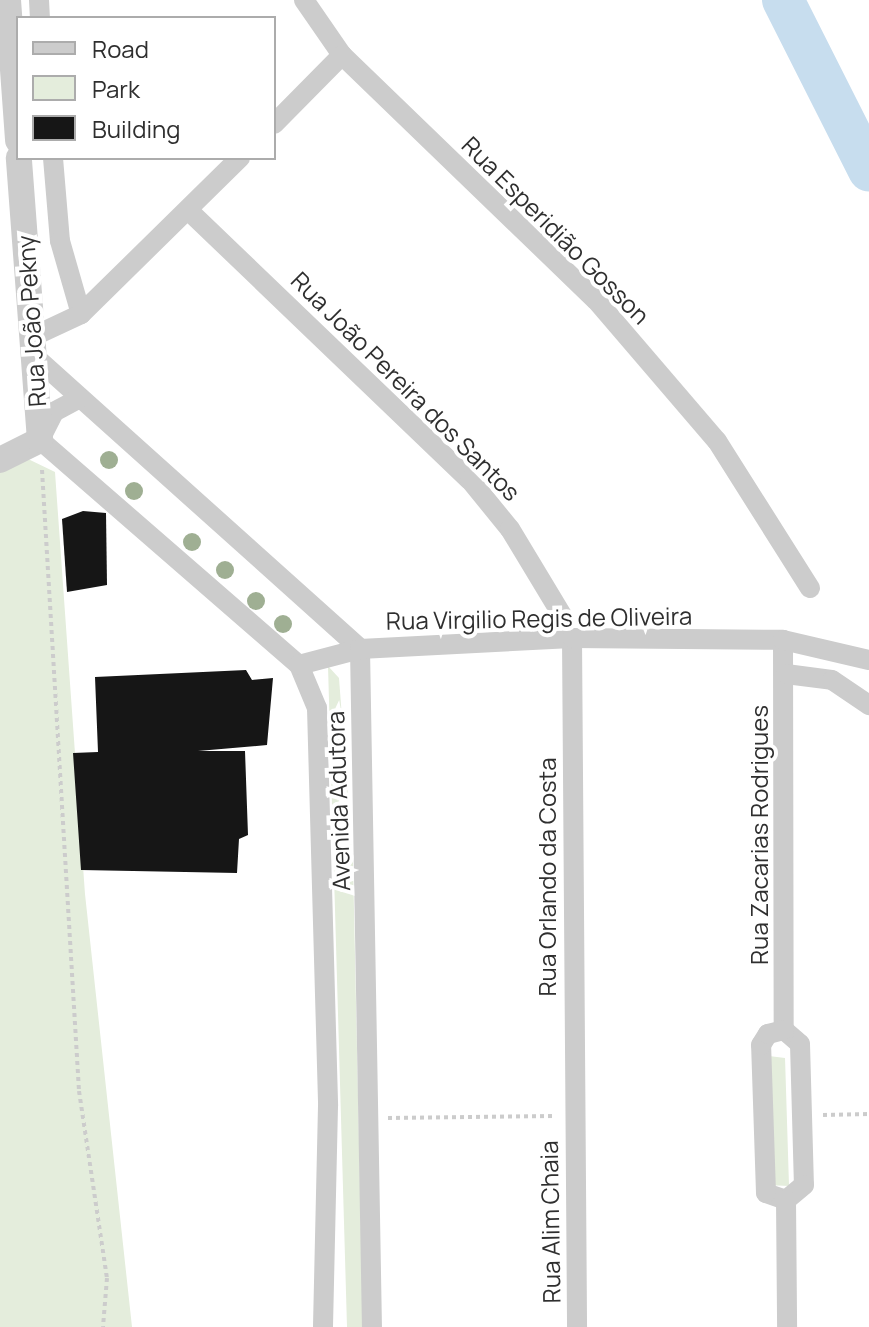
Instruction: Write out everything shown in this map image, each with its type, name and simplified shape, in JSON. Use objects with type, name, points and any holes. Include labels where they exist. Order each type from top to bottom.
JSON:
[{"type":"street","points":[[8,0],[16,113]]},
{"type":"street","name":"Rua Esperidião Gosson","points":[[304,0],[342,55],[596,300],[717,441],[810,588]]},
{"type":"street","points":[[276,122],[342,55]]},
{"type":"street","name":"Rua João Pekny","points":[[0,460],[40,440],[19,160]]},
{"type":"street","points":[[53,160],[60,241],[81,314]]},
{"type":"street","points":[[238,160],[81,314],[33,347],[80,398],[360,649]]},
{"type":"street","name":"Rua João Pereira dos Santos","points":[[188,210],[470,480],[510,529],[563,617]]},
{"type":"street","points":[[80,398],[54,412],[40,440],[299,665]]},
{"type":"street","name":"Rua Virgilio Regis de Oliveira","points":[[299,665],[360,649],[572,638],[783,640],[869,660]]},
{"type":"street","name":"Rua Orlando da Costa","points":[[572,638],[575,1116]]},
{"type":"street","name":"Rua Zacarias Rodrigues","points":[[783,640],[786,674],[784,1030]]},
{"type":"street","name":"Avenida Adutora","points":[[360,649],[373,1118],[372,1327]]},
{"type":"street","name":"Avenida Adutora","points":[[299,665],[317,708],[320,742],[328,1106],[323,1327]]},
{"type":"street","points":[[786,674],[832,680],[869,705]]},
{"type":"street","points":[[784,1030],[800,1044],[804,1185],[786,1200],[766,1193],[761,1045],[768,1034],[784,1030]]},
{"type":"street","name":"Rua Alim Chaia","points":[[575,1116],[577,1327]]},
{"type":"street","points":[[786,1200],[787,1327]]},
{"type":"path","points":[[40,440],[79,1091],[107,1278],[103,1327]]},
{"type":"path","points":[[801,1116],[869,1114]]},
{"type":"path","points":[[373,1118],[575,1116]]},
{"type":"green space","points":[[26,458],[55,472],[85,894],[132,1327],[0,1327],[0,472]]},
{"type":"green space","points":[[328,666],[339,678],[353,863],[363,1327],[347,1327]]},
{"type":"green space","points":[[769,1056],[785,1058],[789,1186],[767,1185]]},
{"type":"building","points":[[83,511],[106,513],[107,585],[67,592],[62,519]]},
{"type":"building","points":[[246,670],[252,680],[273,678],[267,745],[198,751],[245,751],[248,835],[239,839],[237,873],[81,870],[73,753],[98,752],[95,677]]},
{"type":"waterway","points":[[783,0],[869,170]]}]
